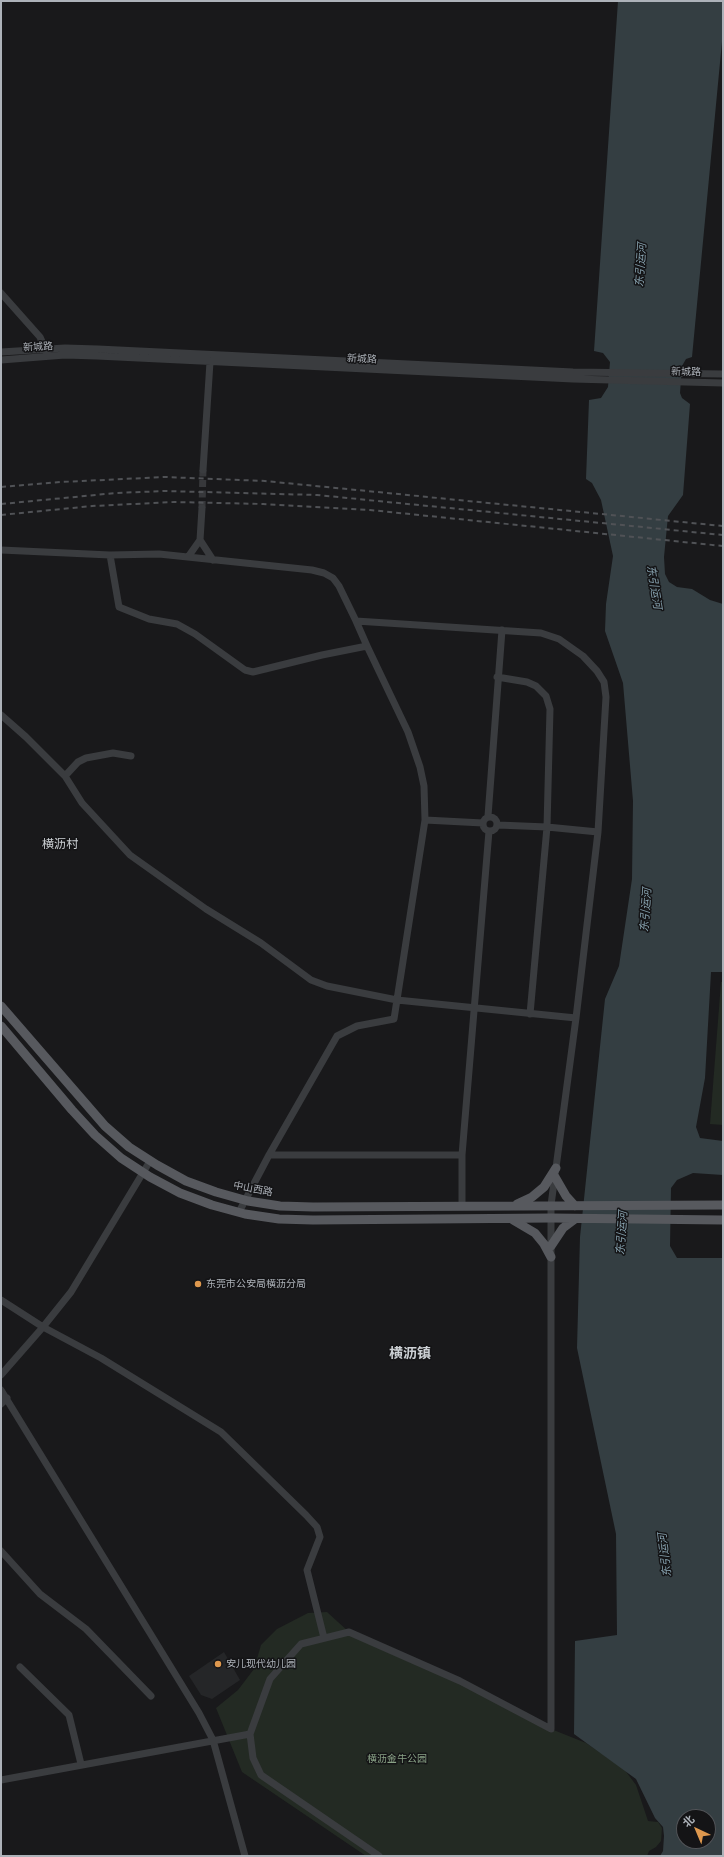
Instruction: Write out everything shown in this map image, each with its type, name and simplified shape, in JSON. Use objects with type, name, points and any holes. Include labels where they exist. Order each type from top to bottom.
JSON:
[{"type":"main road","name":"中山西路","points":[[1,1006],[104,1126],[129,1147],[150,1161],[186,1181],[216,1192],[245,1200],[280,1206],[313,1207],[723,1205]]},
{"type":"main road","points":[[1,1026],[95,1135],[121,1158],[180,1193],[212,1205],[239,1212],[279,1219],[313,1220],[551,1218],[680,1218],[723,1220]]},
{"type":"main road","points":[[510,1205],[525,1200],[538,1192],[549,1181],[556,1168]]},
{"type":"main road","points":[[555,1177],[566,1196],[576,1206]]},
{"type":"main road","points":[[510,1219],[535,1233],[544,1244],[551,1257]]},
{"type":"main road","points":[[551,1246],[563,1228],[575,1219]]},
{"type":"street","points":[[1,294],[40,337],[47,352]]},
{"type":"street","name":"新城路","points":[[1,352],[47,352],[98,349],[599,372],[723,374]]},
{"type":"street","name":"新城路","points":[[1,360],[47,352],[210,362],[598,380],[723,383]]},
{"type":"street","points":[[203,470],[210,362]]},
{"type":"street","points":[[188,557],[200,540],[202,508]]},
{"type":"street","points":[[200,540],[213,560]]},
{"type":"street","points":[[1,550],[110,555],[159,554],[312,570],[324,573],[333,578],[339,586],[408,732],[414,748],[424,786],[425,820],[394,1019],[357,1026],[337,1036],[269,1154],[239,1212]]},
{"type":"street","points":[[110,555],[119,607],[150,619],[177,624],[195,634],[246,670],[254,672],[322,655],[367,646]]},
{"type":"street","points":[[356,621],[541,633],[559,639],[583,656],[597,671],[604,682],[606,698],[598,832],[576,1018],[551,1205],[551,1729],[460,1681],[349,1632],[301,1644],[270,1679],[250,1734],[253,1758],[261,1775],[379,1856]]},
{"type":"street","points":[[483,823],[488,816],[497,678],[502,630]]},
{"type":"street","points":[[497,678],[531,683],[540,689],[548,700],[551,714],[547,827],[530,1014]]},
{"type":"street","points":[[1,715],[26,737],[65,776],[82,803],[130,855],[206,909],[261,943],[311,980],[327,986],[397,1000],[576,1018]]},
{"type":"street","points":[[65,776],[78,762],[86,758],[108,754],[131,756]]},
{"type":"street","points":[[488,816],[494,817],[498,824]]},
{"type":"street","points":[[425,820],[483,823]]},
{"type":"street","points":[[483,823],[484,828],[489,831],[495,830],[498,824]]},
{"type":"street","points":[[498,824],[598,832]]},
{"type":"street","points":[[462,1206],[462,1155],[489,831]]},
{"type":"street","points":[[269,1154],[462,1155]]},
{"type":"street","points":[[1,1375],[71,1292],[150,1161]]},
{"type":"street","points":[[1,1300],[43,1327],[101,1358],[221,1432],[317,1527],[320,1537],[307,1570],[324,1638]]},
{"type":"street","points":[[1,1390],[199,1714],[213,1740],[245,1856]]},
{"type":"street","points":[[1,1404],[7,1398]]},
{"type":"street","points":[[1,1551],[40,1594],[86,1629],[151,1696]]},
{"type":"street","points":[[20,1667],[69,1715],[81,1764]]},
{"type":"street","points":[[1,1780],[81,1764],[250,1734]]},
{"type":"shaded area","name":"安儿现代幼儿园","points":[[224,1652],[240,1680],[212,1699],[201,1695],[189,1676]]},
{"type":"green space","points":[[721,982],[723,982],[723,1125],[710,1124]]},
{"type":"green space","name":"横沥金牛公园","points":[[327,1612],[349,1632],[460,1681],[551,1729],[586,1743],[624,1769],[636,1785],[648,1821],[658,1822],[662,1828],[661,1841],[656,1847],[649,1851],[647,1856],[366,1856],[242,1772],[216,1708],[238,1690],[254,1669],[261,1645],[277,1629],[308,1613]]},
{"type":"water","name":"东引运河","points":[[618,1],[723,1],[723,31],[692,357],[686,359],[682,366],[680,393],[682,398],[690,404],[683,495],[668,516],[664,557],[665,574],[669,582],[677,587],[692,589],[710,600],[723,604],[723,972],[711,972],[705,1078],[696,1127],[700,1138],[723,1141],[723,1175],[693,1173],[677,1180],[671,1188],[670,1246],[677,1258],[723,1258],[723,1856],[660,1856],[663,1851],[663,1827],[655,1818],[636,1779],[574,1734],[575,1641],[617,1635],[616,1534],[577,1348],[580,1237],[605,999],[619,966],[632,879],[633,801],[623,683],[605,631],[606,604],[613,556],[601,500],[592,483],[586,479],[589,400],[601,398],[608,387],[610,362],[603,353],[594,351]]},
{"type":"tunnel","points":[[202,508],[203,470]]},
{"type":"railway","points":[[1,487],[61,482],[165,477],[265,481],[723,526]]},
{"type":"railway","points":[[1,504],[116,493],[165,491],[317,495],[723,535]]},
{"type":"railway","points":[[1,515],[92,506],[174,502],[263,504],[370,510],[723,546]]},
{"type":"place","name":"东莞市公安局横沥分局","points":[[198,1284]]},
{"type":"place","name":"安儿现代幼儿园","points":[[218,1664]]},
{"type":"district","name":"横沥村","points":[[60,844]]},
{"type":"district","name":"横沥镇","points":[[410,1354]]}]
